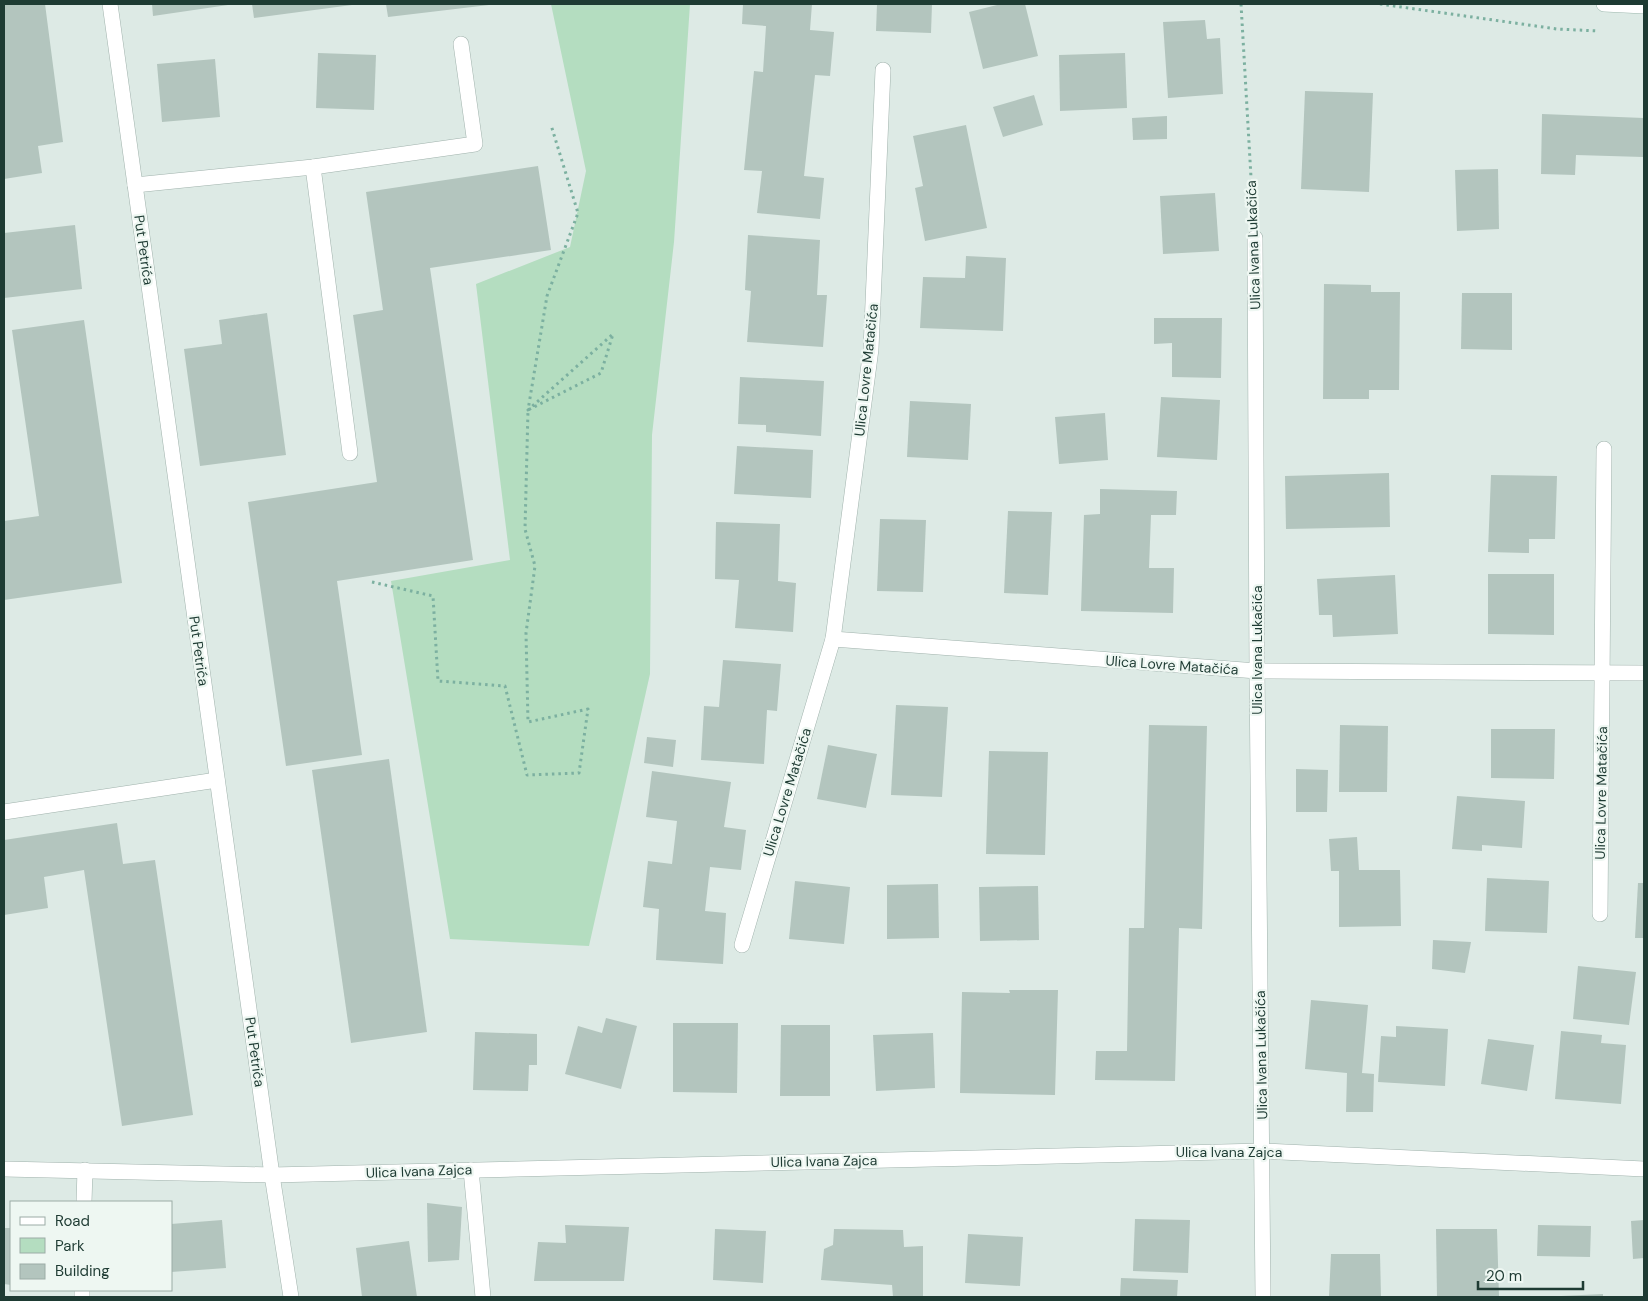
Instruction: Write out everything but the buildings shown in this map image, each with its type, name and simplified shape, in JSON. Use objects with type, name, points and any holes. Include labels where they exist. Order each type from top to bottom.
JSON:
[{"type":"street","name":"Put Petrića","points":[[110,4],[272,1175],[291,1297]]},
{"type":"street","points":[[1604,4],[1644,6]]},
{"type":"street","points":[[135,185],[313,167],[476,144],[461,44]]},
{"type":"street","name":"Ulica Lovre Matačića","points":[[742,945],[833,638],[871,349],[883,70]]},
{"type":"street","points":[[313,167],[350,453]]},
{"type":"street","name":"Ulica Ivana Lukačića","points":[[1255,238],[1256,671],[1263,1297]]},
{"type":"street","name":"Ulica Lovre Matačića","points":[[1600,914],[1604,449]]},
{"type":"street","name":"Ulica Lovre Matačića","points":[[833,638],[1256,671],[1644,673]]},
{"type":"street","points":[[4,812],[217,780]]},
{"type":"street","name":"Ulica Ivana Zajca","points":[[4,1169],[272,1175],[1262,1151],[1644,1169]]},
{"type":"street","points":[[84,1201],[85,1170]]},
{"type":"street","points":[[471,1170],[483,1297]]},
{"type":"path","name":"Ulica Ivana Lukačića","points":[[1241,4],[1255,238]]},
{"type":"path","points":[[1380,4],[1557,29],[1605,31]]},
{"type":"path","points":[[372,582],[433,596],[438,680],[505,686],[527,775],[579,773],[588,709],[528,722],[526,633],[535,566],[525,529],[528,410],[547,296],[578,213],[551,125]]},
{"type":"path","points":[[613,334],[602,373],[528,410],[599,346],[613,334]]},
{"type":"green space","points":[[551,4],[690,4],[674,242],[652,435],[650,674],[589,946],[450,939],[391,581],[510,560],[476,284],[570,247],[586,171]]}]
